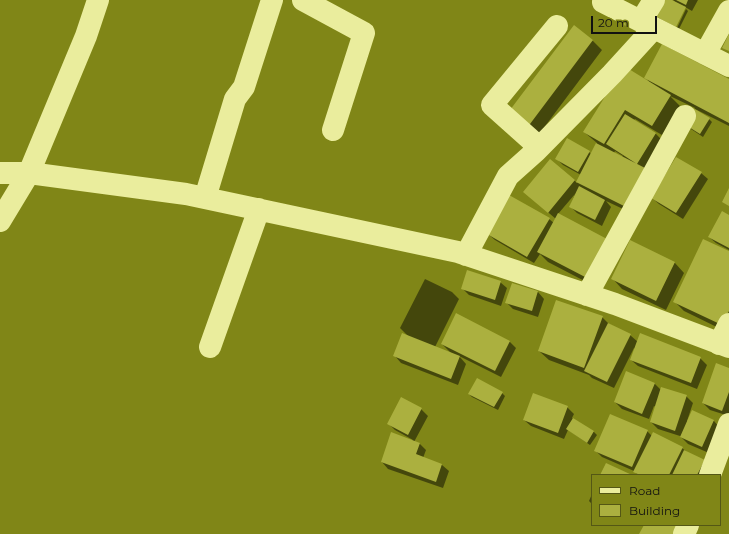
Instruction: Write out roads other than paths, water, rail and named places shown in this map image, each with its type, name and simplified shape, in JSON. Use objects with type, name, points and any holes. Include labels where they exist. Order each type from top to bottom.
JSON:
[{"type":"street","points":[[0,221],[30,174],[86,36],[98,0]]},
{"type":"street","points":[[206,198],[235,100],[244,87],[272,0]]},
{"type":"street","points":[[303,0],[364,33],[334,130]]},
{"type":"street","points":[[604,0],[603,2],[729,66]]},
{"type":"street","points":[[466,255],[508,176],[612,74],[648,25],[654,0]]},
{"type":"street","points":[[705,54],[729,11]]},
{"type":"street","points":[[539,147],[492,105],[557,26]]},
{"type":"street","points":[[587,295],[685,116]]},
{"type":"street","points":[[0,173],[30,174],[186,194],[450,251],[615,304],[724,345],[729,324]]},
{"type":"street","points":[[210,347],[258,210]]},
{"type":"street","points":[[710,474],[729,424]]}]
